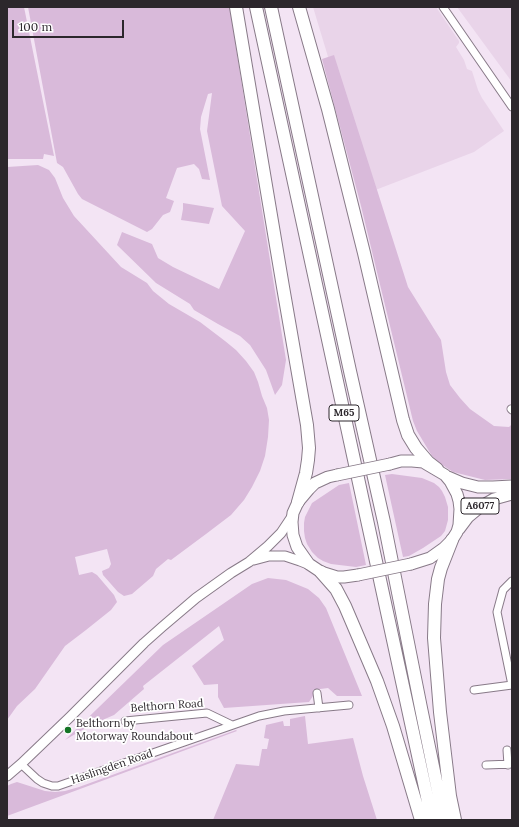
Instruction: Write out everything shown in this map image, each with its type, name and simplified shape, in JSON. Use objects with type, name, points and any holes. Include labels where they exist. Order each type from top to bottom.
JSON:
[{"type":"highway","points":[[236,7],[307,425],[309,448],[308,460],[298,502]]},
{"type":"highway","name":"M65","points":[[256,7],[432,820]]},
{"type":"highway","name":"M65","points":[[272,7],[348,363],[384,522],[420,708],[444,820]]},
{"type":"highway","points":[[299,7],[330,117],[403,420],[408,435],[416,448],[428,462],[441,472]]},
{"type":"highway","name":"A6077","points":[[512,486],[478,487],[462,483],[428,465],[417,461],[401,461],[328,477],[315,483],[298,502],[293,513],[292,526],[294,541],[300,552],[317,569],[336,577],[358,575],[411,564],[430,558],[444,548],[468,516],[480,506],[494,499],[512,494]]},
{"type":"highway","name":"A6077","points":[[441,472],[454,487],[459,502],[460,517],[454,536]]},
{"type":"highway","points":[[454,536],[438,579],[435,604],[434,638],[440,712],[450,796],[455,820]]},
{"type":"highway","points":[[317,569],[336,589],[345,606],[377,681],[393,726],[421,820]]},
{"type":"main road","points":[[7,776],[70,718],[144,643],[162,627],[196,598],[260,554],[275,540],[293,513]]},
{"type":"main road","points":[[249,562],[269,556],[285,556],[300,560],[317,569]]},
{"type":"street","points":[[443,7],[512,107]]},
{"type":"street","points":[[474,690],[512,685],[497,612],[503,590],[512,581]]},
{"type":"street","points":[[317,693],[319,708]]},
{"type":"street","name":"Haslingden Road","points":[[21,764],[43,783],[58,786],[259,716],[284,711],[349,705]]},
{"type":"street","name":"Belthorn Road","points":[[125,721],[207,713],[232,725]]},
{"type":"street","points":[[486,765],[510,765],[507,750]]},
{"type":"shaded area","points":[[7,7],[24,7],[54,156],[44,154],[43,159],[7,159]]},
{"type":"shaded area","points":[[28,7],[230,7],[286,360],[282,385],[275,395],[266,370],[250,345],[240,336],[194,310],[190,304],[156,283],[117,245],[122,232],[152,244],[158,258],[173,267],[219,289],[245,231],[222,206],[207,131],[212,93],[208,94],[201,117],[200,129],[210,180],[202,179],[199,169],[194,164],[177,168],[166,198],[174,201],[170,212],[163,215],[152,229],[147,232],[82,199],[63,167],[57,163]]},
{"type":"shaded area","points":[[313,7],[436,7],[459,41],[456,47],[464,60],[467,69],[472,71],[482,98],[504,131],[474,152],[365,194],[329,60]]},
{"type":"shaded area","points":[[457,7],[512,7],[512,82]]},
{"type":"shaded area","points":[[334,55],[408,287],[441,340],[446,372],[450,385],[470,409],[494,426],[509,427],[512,424],[512,479],[485,480],[453,472],[432,456],[417,431],[413,421],[361,206],[322,59]]},
{"type":"shaded area","points":[[38,165],[49,170],[55,178],[63,198],[74,216],[121,267],[147,283],[153,291],[169,304],[200,322],[236,350],[246,361],[254,372],[258,382],[267,408],[269,420],[265,456],[260,471],[244,500],[231,515],[171,560],[168,559],[156,569],[153,576],[132,594],[124,596],[118,592],[103,575],[102,571],[109,568],[111,564],[107,549],[75,557],[79,575],[92,572],[97,575],[114,595],[117,602],[111,610],[65,646],[35,689],[17,706],[7,720],[7,167]]},
{"type":"shaded area","points":[[183,203],[214,208],[209,224],[181,220]]},
{"type":"shaded area","points":[[392,474],[422,478],[434,483],[442,491],[448,507],[448,520],[445,531],[441,536],[409,556],[403,557],[385,475]]},
{"type":"shaded area","points":[[349,483],[366,565],[356,567],[331,564],[318,558],[307,544],[304,531],[305,517],[312,503],[339,485]]},
{"type":"shaded area","points":[[268,578],[286,580],[308,589],[319,598],[326,608],[362,696],[337,696],[328,688],[313,690],[313,696],[309,702],[224,708],[218,697],[218,684],[204,685],[192,666],[224,640],[219,626],[143,686],[144,689],[114,715],[91,725],[65,740],[163,645],[252,584]]},
{"type":"shaded area","points":[[305,716],[308,744],[353,738],[377,820],[213,820],[236,764],[259,766],[262,749],[267,749],[269,739],[264,738],[266,725],[283,721],[284,726],[290,726],[290,719]]},
{"type":"shaded area","points":[[236,730],[237,731],[7,816],[7,786],[11,784],[17,782],[45,791],[65,791]]},
{"type":"place","name":"Belthorn by Motorway Roundabout","points":[[68,730]]}]
